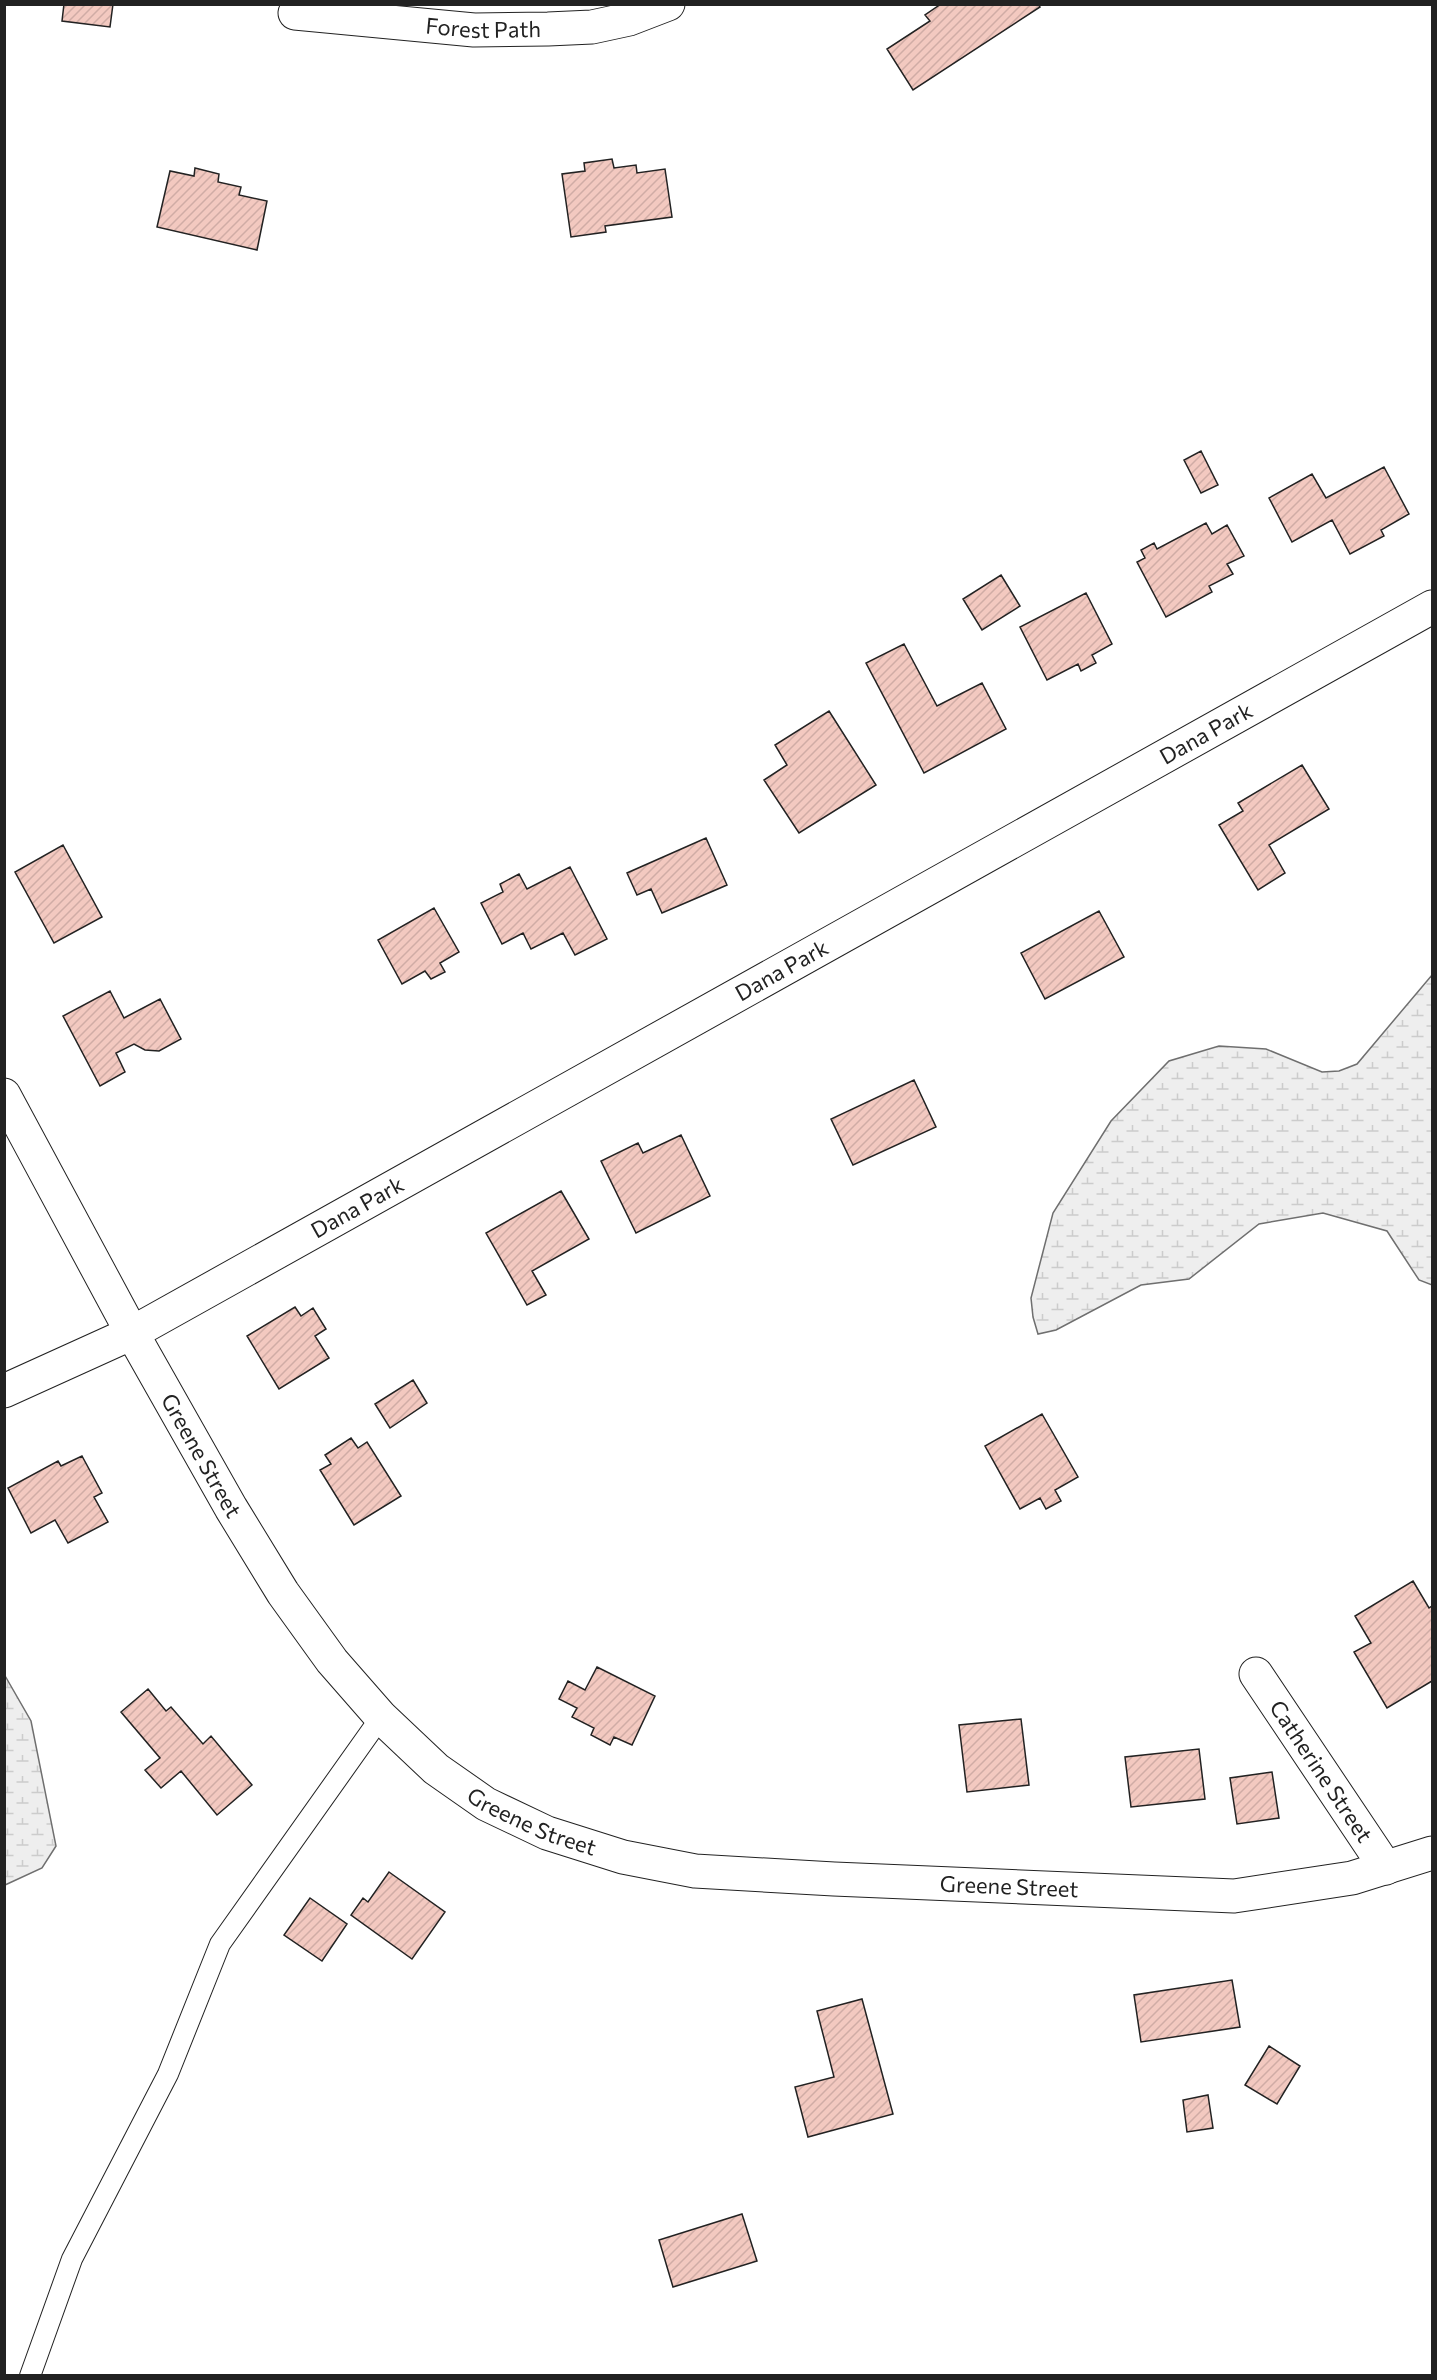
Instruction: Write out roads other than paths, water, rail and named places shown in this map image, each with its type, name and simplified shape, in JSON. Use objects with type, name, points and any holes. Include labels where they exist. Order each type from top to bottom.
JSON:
[{"type":"street","name":"Forest Path","points":[[295,13],[474,30],[548,29],[591,27],[629,19],[668,4]]},
{"type":"street","name":"Dana Park","points":[[4,1390],[132,1333],[1432,607]]},
{"type":"street","name":"Greene Street","points":[[4,1095],[132,1333],[231,1508],[284,1593],[332,1661],[381,1718],[436,1769],[486,1804],[558,1837],[623,1857],[694,1871],[1234,1896],[1352,1878],[1432,1853]]},
{"type":"street","name":"Catherine Street","points":[[1256,1674],[1386,1868]]},
{"type":"lane","points":[[30,2376],[72,2259],[168,2074],[220,1944],[381,1718]]}]
